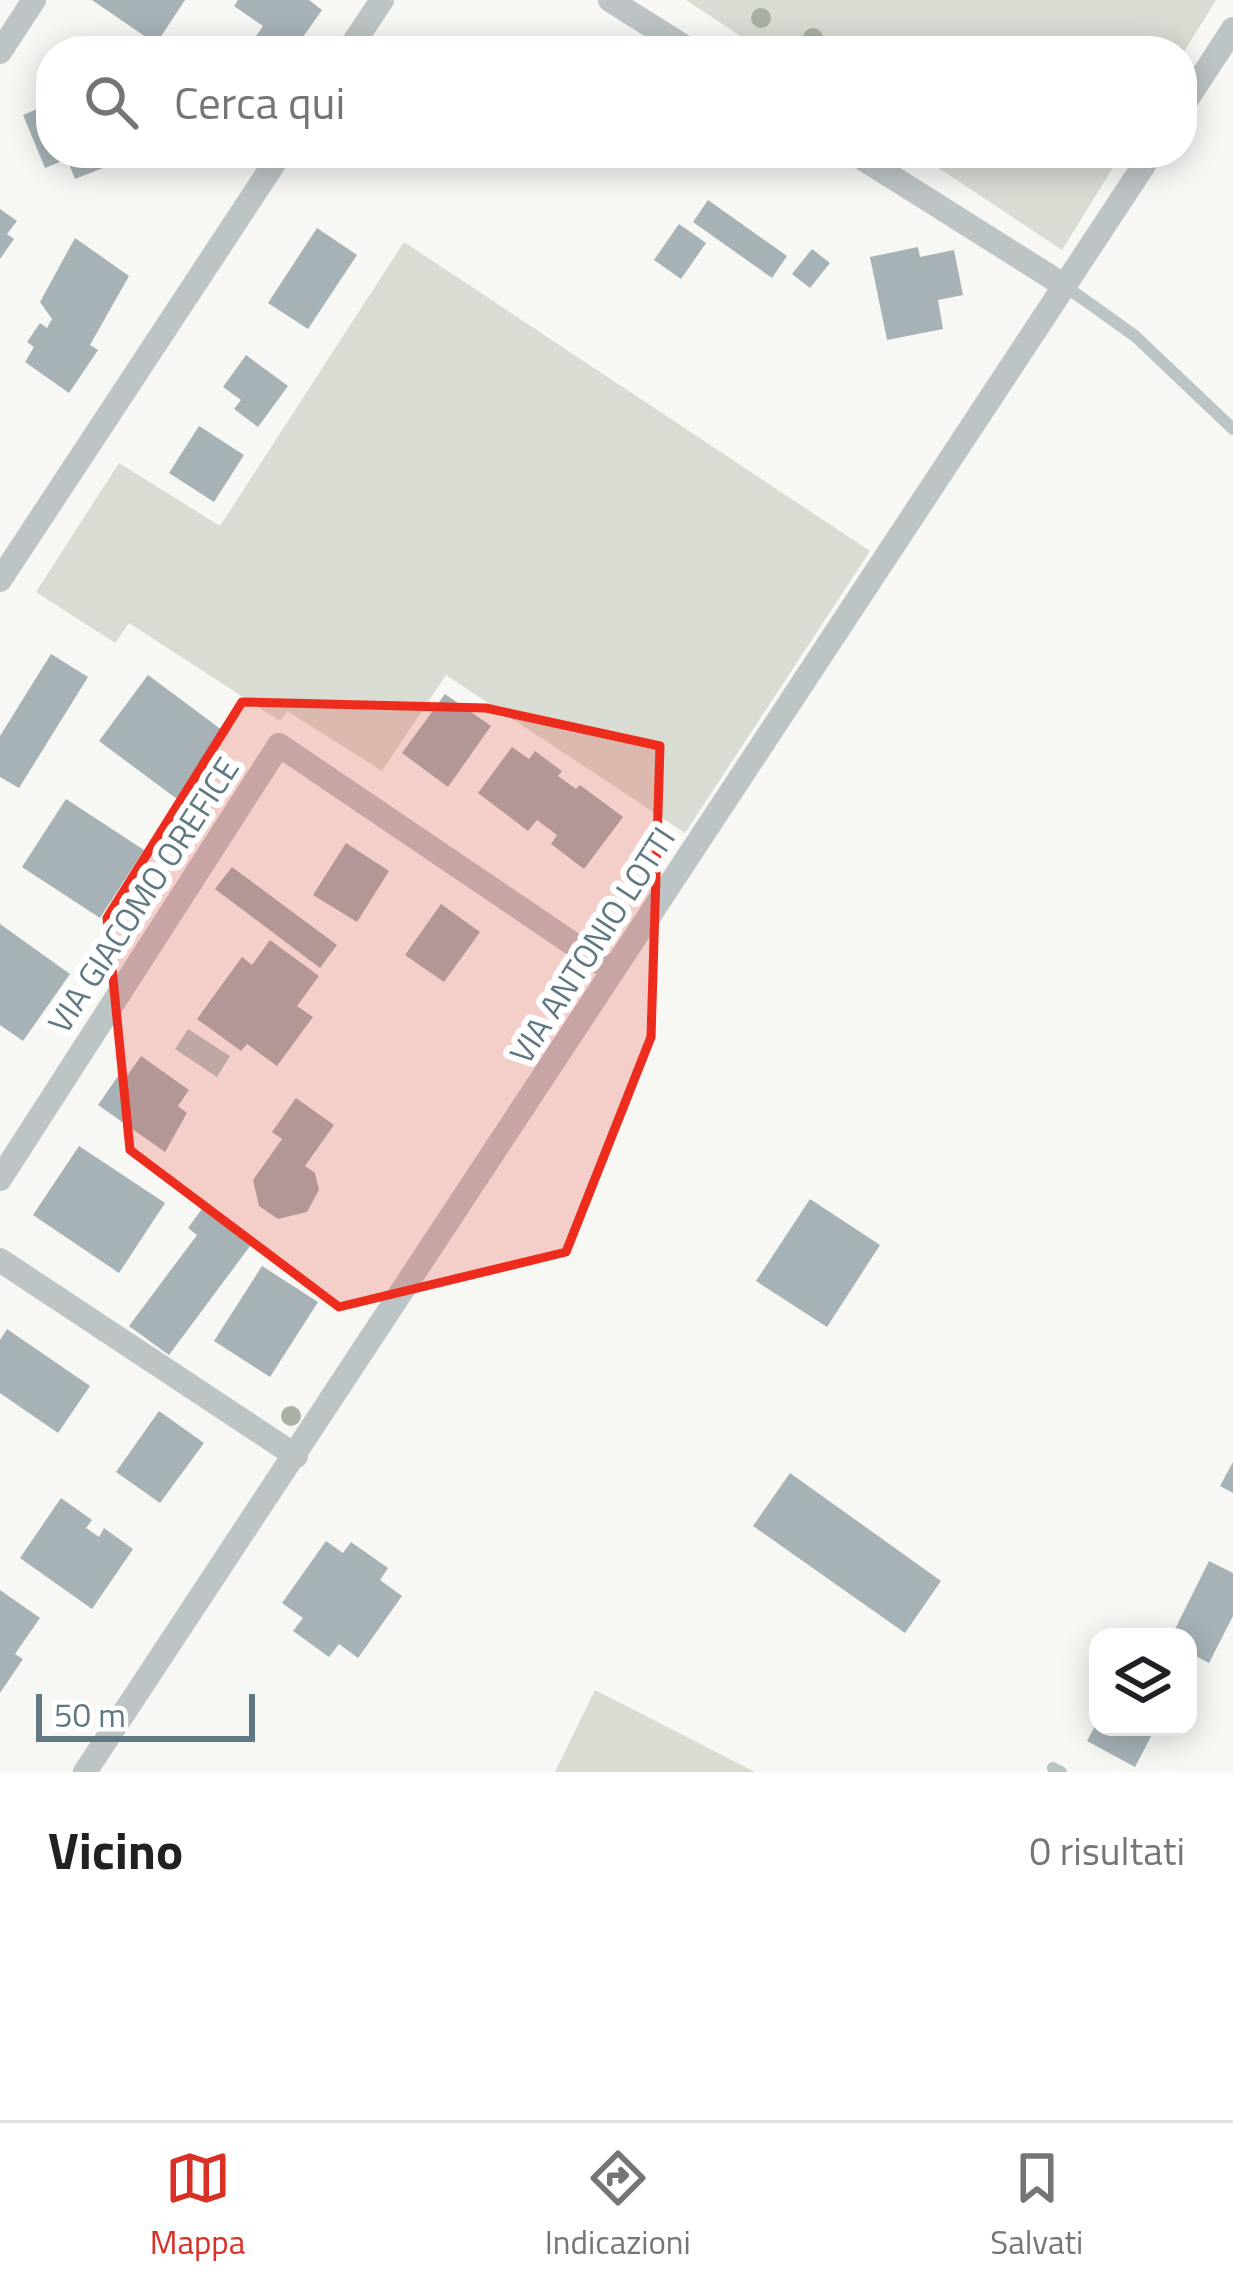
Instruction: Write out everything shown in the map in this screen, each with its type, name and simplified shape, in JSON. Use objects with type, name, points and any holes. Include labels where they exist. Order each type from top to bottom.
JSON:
[{"type":"street","points":[[0,52],[34,0]]},
{"type":"street","points":[[358,36],[382,0]]},
{"type":"street","points":[[610,0],[668,36]]},
{"type":"street","points":[[1197,84],[1233,29]]},
{"type":"street","points":[[0,580],[271,168]]},
{"type":"street","points":[[878,168],[1065,286]]},
{"type":"street","name":"VIA ANTONIO LOTTI","points":[[85,1772],[1142,168]]},
{"type":"street","name":"VIA GIACOMO OREFICE","points":[[0,1179],[279,745],[613,971]]},
{"type":"street","points":[[0,1260],[296,1456]]},
{"type":"lane","points":[[1065,286],[1135,335],[1233,429]]},
{"type":"highlighted area","points":[[242,702],[486,708],[660,746],[651,1037],[566,1252],[339,1307],[130,1150],[107,918]]},
{"type":"shaded area","points":[[686,0],[1216,0],[1194,36],[740,36]]},
{"type":"shaded area","points":[[939,168],[1113,168],[1062,250]]},
{"type":"shaded area","points":[[404,242],[870,551],[685,833],[446,675],[382,771],[287,711],[280,721],[129,623],[115,643],[36,592],[119,463],[220,526]]},
{"type":"shaded area","points":[[188,1029],[230,1056],[217,1077],[175,1049]]},
{"type":"shaded area","points":[[595,1690],[755,1772],[555,1772]]},
{"type":"building","points":[[92,0],[185,0],[161,36],[144,36]]},
{"type":"building","points":[[238,0],[309,0],[322,10],[304,36],[256,36],[263,26],[234,6]]},
{"type":"building","points":[[36,110],[36,146],[23,115]]},
{"type":"building","points":[[71,168],[103,168],[75,179]]},
{"type":"building","points":[[708,200],[787,256],[772,278],[693,222]]},
{"type":"building","points":[[0,209],[17,221],[7,234],[14,239],[0,259]]},
{"type":"building","points":[[679,224],[706,243],[681,279],[654,260]]},
{"type":"building","points":[[317,228],[357,255],[308,329],[268,303]]},
{"type":"building","points":[[75,238],[129,276],[90,345],[98,350],[69,393],[25,362],[34,347],[27,342],[40,323],[47,328],[52,319],[40,302]]},
{"type":"building","points":[[918,247],[920,257],[954,250],[963,295],[938,300],[943,329],[887,340],[870,257]]},
{"type":"building","points":[[812,249],[830,263],[810,288],[792,274]]},
{"type":"building","points":[[246,355],[288,386],[258,427],[234,409],[241,400],[223,387]]},
{"type":"building","points":[[199,426],[244,455],[214,502],[169,473]]},
{"type":"building","points":[[51,654],[88,677],[19,788],[0,777],[0,736]]},
{"type":"building","points":[[148,675],[226,733],[177,799],[99,741]]},
{"type":"building","points":[[445,694],[491,726],[448,787],[402,753]]},
{"type":"building","points":[[512,747],[529,759],[535,751],[562,771],[558,776],[576,789],[580,785],[623,817],[584,869],[551,844],[557,835],[537,820],[528,831],[478,793]]},
{"type":"building","points":[[66,799],[144,850],[100,918],[22,867]]},
{"type":"building","points":[[346,843],[389,871],[357,922],[313,895]]},
{"type":"building","points":[[232,867],[337,945],[320,968],[215,889]]},
{"type":"building","points":[[441,904],[480,932],[444,982],[405,955]]},
{"type":"building","points":[[0,924],[70,974],[23,1041],[0,1025]]},
{"type":"building","points":[[270,940],[319,976],[297,1006],[313,1017],[277,1066],[247,1044],[241,1051],[197,1019],[242,957],[252,965]]},
{"type":"building","points":[[141,1056],[189,1090],[178,1106],[187,1113],[165,1152],[98,1105],[121,1072],[127,1076]]},
{"type":"building","points":[[296,1098],[334,1125],[305,1166],[315,1173],[319,1190],[307,1212],[278,1219],[259,1206],[253,1180],[282,1139],[272,1132]]},
{"type":"building","points":[[79,1146],[165,1203],[119,1273],[33,1215]]},
{"type":"building","points":[[810,1199],[880,1245],[827,1327],[756,1281]]},
{"type":"building","points":[[204,1206],[253,1242],[169,1355],[129,1326],[197,1235],[188,1228]]},
{"type":"building","points":[[262,1266],[318,1302],[270,1377],[214,1341]]},
{"type":"building","points":[[7,1329],[90,1386],[58,1433],[0,1393],[0,1340]]},
{"type":"building","points":[[159,1411],[204,1443],[160,1503],[116,1472]]},
{"type":"building","points":[[1233,1462],[1233,1493],[1220,1486]]},
{"type":"building","points":[[790,1473],[941,1581],[905,1633],[753,1526]]},
{"type":"building","points":[[61,1498],[92,1520],[86,1528],[99,1537],[104,1528],[133,1549],[92,1609],[20,1558]]},
{"type":"building","points":[[326,1541],[343,1553],[351,1542],[388,1568],[380,1580],[402,1596],[358,1658],[339,1644],[329,1657],[293,1631],[303,1618],[282,1603]]},
{"type":"building","points":[[1209,1561],[1233,1573],[1233,1616],[1209,1663],[1197,1657],[1197,1628],[1176,1628]]},
{"type":"building","points":[[0,1590],[40,1618],[15,1654],[23,1659],[0,1693]]},
{"type":"building","points":[[1090,1736],[1151,1736],[1135,1767],[1087,1741]]}]
